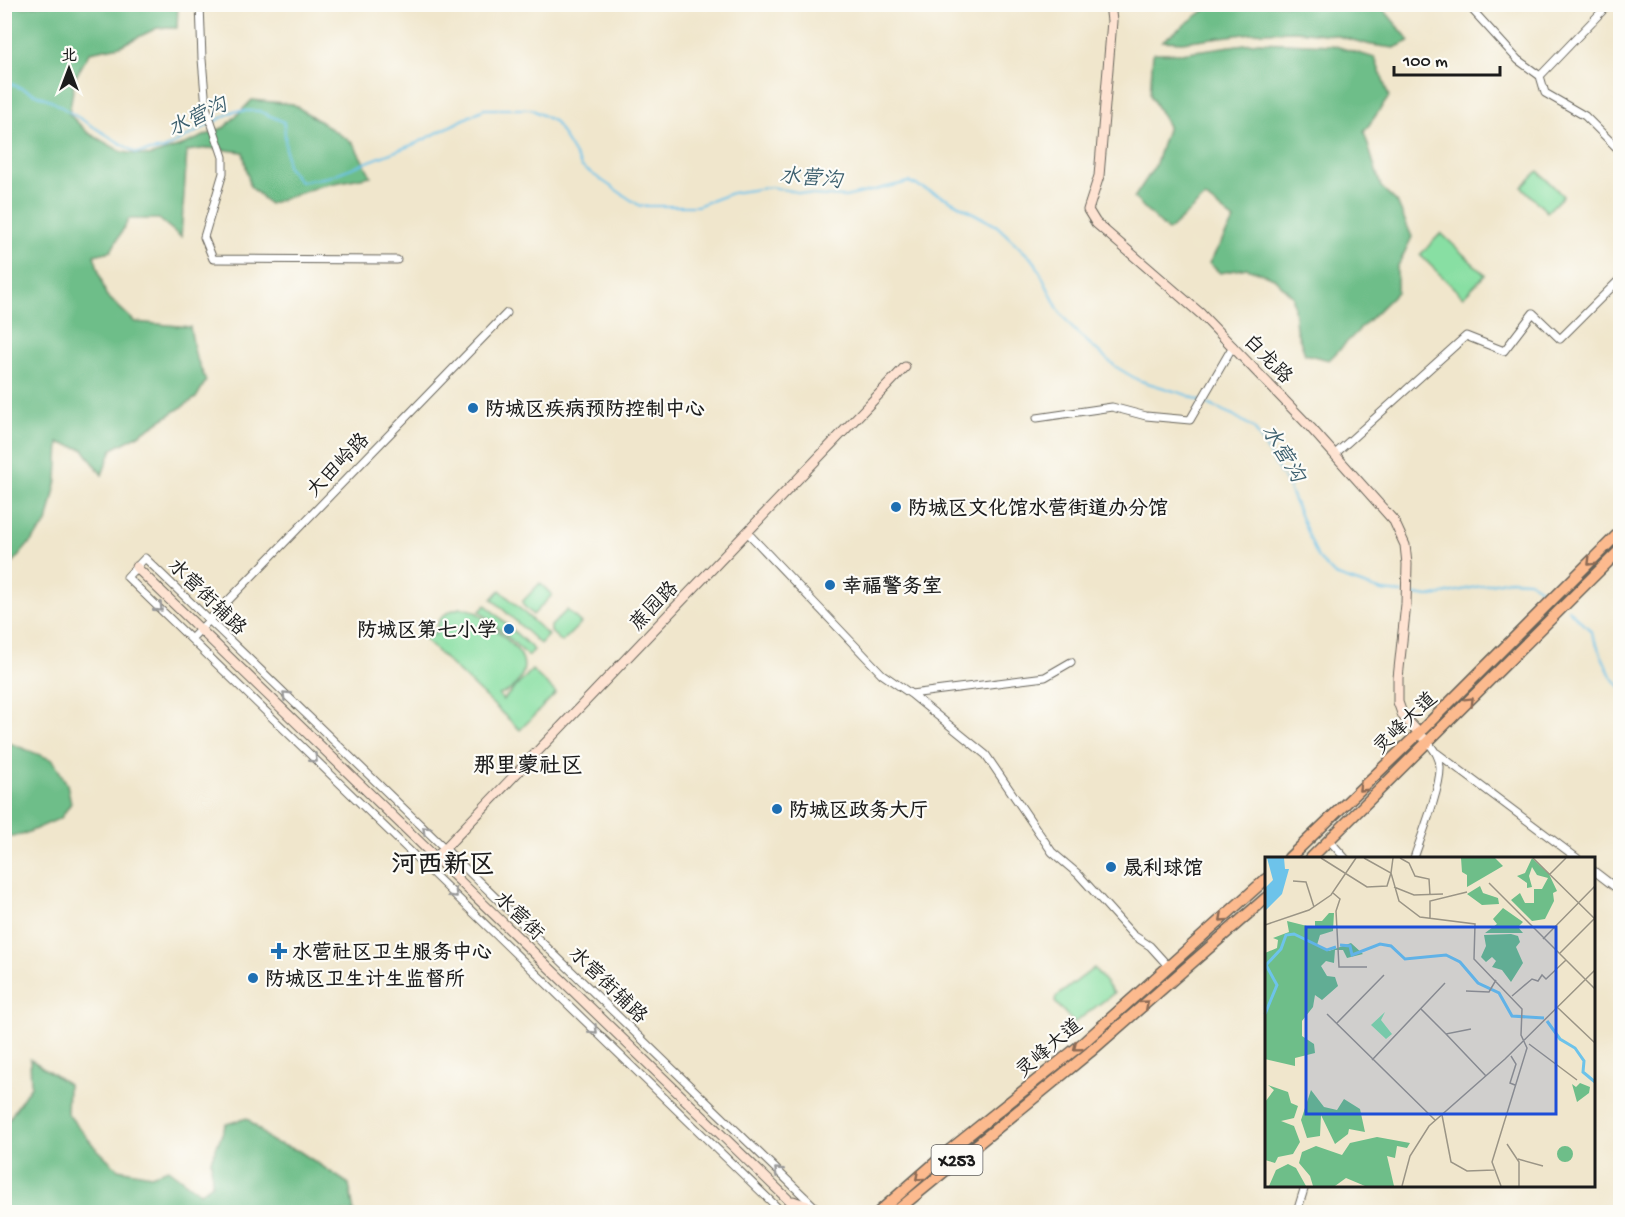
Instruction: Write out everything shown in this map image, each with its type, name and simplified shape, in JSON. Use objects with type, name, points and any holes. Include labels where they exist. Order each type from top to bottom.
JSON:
[{"type":"main road","name":"灵峰大道","points":[[1290,857],[1419,733],[1620,532]]},
{"type":"main road","name":"灵峰大道","points":[[1312,857],[1620,550]]},
{"type":"main road","name":"灵峰大道","points":[[1016,1104],[1265,880]]},
{"type":"main road","name":"灵峰大道","points":[[1016,1104],[1090,1052],[1265,899]]},
{"type":"main road","name":"X253","points":[[879,1212],[1016,1104]]},
{"type":"main road","name":"X253","points":[[895,1212],[1016,1104]]},
{"type":"street","points":[[200,4],[206,107],[223,157],[223,173],[204,237],[213,259],[397,260]]},
{"type":"street","name":"白龙路","points":[[1110,4],[1112,21],[1099,176],[1088,210],[1096,223],[1201,314],[1233,346],[1394,520],[1405,545],[1407,574],[1398,702],[1403,716],[1428,742]]},
{"type":"street","points":[[1467,4],[1518,60],[1540,76],[1545,93],[1585,116],[1620,151]]},
{"type":"street","points":[[1540,76],[1609,4]]},
{"type":"street","points":[[1335,454],[1466,336],[1504,351],[1533,313],[1560,339],[1620,279]]},
{"type":"street","name":"大田岭路","points":[[191,639],[507,313]]},
{"type":"street","points":[[1037,418],[1112,407],[1146,416],[1190,420],[1233,346]]},
{"type":"street","name":"蔗园路","points":[[427,867],[905,367]]},
{"type":"street","points":[[747,532],[882,674],[911,694],[986,755],[1052,852],[1078,874],[1133,936],[1150,946],[1169,967]]},
{"type":"street","name":"水营街辅路","points":[[782,1212],[127,577],[145,558],[822,1212]]},
{"type":"street","name":"水营街","points":[[136,567],[801,1212]]},
{"type":"street","points":[[911,694],[1045,677],[1071,662]]},
{"type":"street","points":[[1428,742],[1437,753],[1576,857]]},
{"type":"street","points":[[1414,857],[1438,783],[1440,767],[1437,753]]},
{"type":"street","points":[[1329,840],[1344,857]]},
{"type":"street","points":[[1595,872],[1620,891]]},
{"type":"street","points":[[1297,1212],[1304,1187]]},
{"type":"street","points":[[788,1199],[822,1212]]},
{"type":"street","points":[[788,1199],[794,1212]]},
{"type":"street","points":[[871,1212],[891,1201]]},
{"type":"green space","points":[[53,4],[178,5],[177,28],[157,28],[120,46],[90,52],[75,78],[69,114],[88,133],[122,152],[149,156],[178,147],[225,127],[252,100],[293,104],[353,143],[371,176],[320,186],[269,204],[250,186],[243,152],[209,148],[187,151],[181,237],[159,219],[129,219],[111,251],[94,255],[106,295],[135,322],[190,327],[195,354],[206,381],[196,398],[112,449],[102,475],[83,449],[59,443],[57,480],[47,523],[5,572],[5,5],[24,7]]},
{"type":"green space","points":[[1213,4],[1380,5],[1410,41],[1394,48],[1371,45],[1334,35],[1296,31],[1260,32],[1182,42],[1162,41]]},
{"type":"green space","points":[[1259,42],[1332,45],[1375,58],[1389,97],[1364,132],[1381,187],[1397,202],[1412,237],[1397,268],[1397,292],[1329,360],[1305,354],[1296,329],[1293,297],[1274,278],[1247,268],[1220,273],[1209,263],[1234,220],[1205,197],[1168,231],[1134,198],[1155,166],[1168,126],[1150,95],[1153,53],[1181,53]]},
{"type":"green space","points":[[1538,171],[1563,196],[1547,212],[1522,187]]},
{"type":"green space","points":[[1441,233],[1485,275],[1463,297],[1420,255]]},
{"type":"green space","points":[[540,583],[552,595],[533,615],[523,605],[523,601]]},
{"type":"green space","points":[[500,590],[548,635],[540,644],[492,599]]},
{"type":"green space","points":[[486,605],[534,650],[528,656],[480,611]]},
{"type":"green space","points":[[460,608],[472,610],[478,614],[506,638],[523,660],[524,667],[516,685],[499,695],[503,700],[532,670],[556,693],[520,730],[423,638],[430,630],[435,635],[440,620],[450,611]]},
{"type":"green space","points":[[567,610],[581,623],[562,642],[551,632],[551,626]]},
{"type":"green space","points":[[4,741],[53,760],[67,784],[71,803],[61,818],[22,835],[5,837]]},
{"type":"green space","points":[[1094,968],[1114,993],[1074,1023],[1055,1002],[1056,997]]},
{"type":"green space","points":[[30,1059],[68,1084],[67,1113],[94,1146],[118,1169],[151,1175],[168,1169],[200,1193],[212,1184],[211,1160],[226,1124],[247,1118],[271,1141],[299,1151],[349,1184],[354,1212],[5,1212],[5,1125],[31,1086]]},
{"type":"waterway","name":"水营沟","points":[[4,81],[50,100],[136,153],[164,149],[234,111],[259,111],[284,122],[287,166],[300,182],[328,177],[417,143],[484,109],[531,109],[555,122],[582,167],[640,206],[697,206],[732,193],[771,187],[812,195],[845,197],[909,182],[946,198],[997,226],[1035,262],[1059,311],[1074,330],[1116,367],[1138,380],[1187,395],[1233,415],[1254,428],[1288,486],[1318,558],[1335,575],[1382,591],[1402,593]]},
{"type":"waterway","name":"水营沟","points":[[1408,594],[1429,597],[1509,580],[1529,581],[1552,596]]},
{"type":"waterway","name":"水营沟","points":[[1568,609],[1590,630],[1610,674],[1620,687]]},
{"type":"place","name":"防城区疾病预防控制中心","points":[[473,408]]},
{"type":"place","name":"防城区文化馆水营街道办分馆","points":[[896,507]]},
{"type":"place","name":"幸福警务室","points":[[830,585]]},
{"type":"place","name":"防城区第七小学","points":[[509,629]]},
{"type":"place","name":"防城区政务大厅","points":[[777,809]]},
{"type":"place","name":"晟利球馆","points":[[1111,867]]},
{"type":"place","name":"水营社区卫生服务中心","points":[[279,951]]},
{"type":"place","name":"防城区卫生计生监督所","points":[[253,978]]},
{"type":"district","name":"那里蒙社区","points":[[528,764]]},
{"type":"district","name":"河西新区","points":[[443,863]]}]
